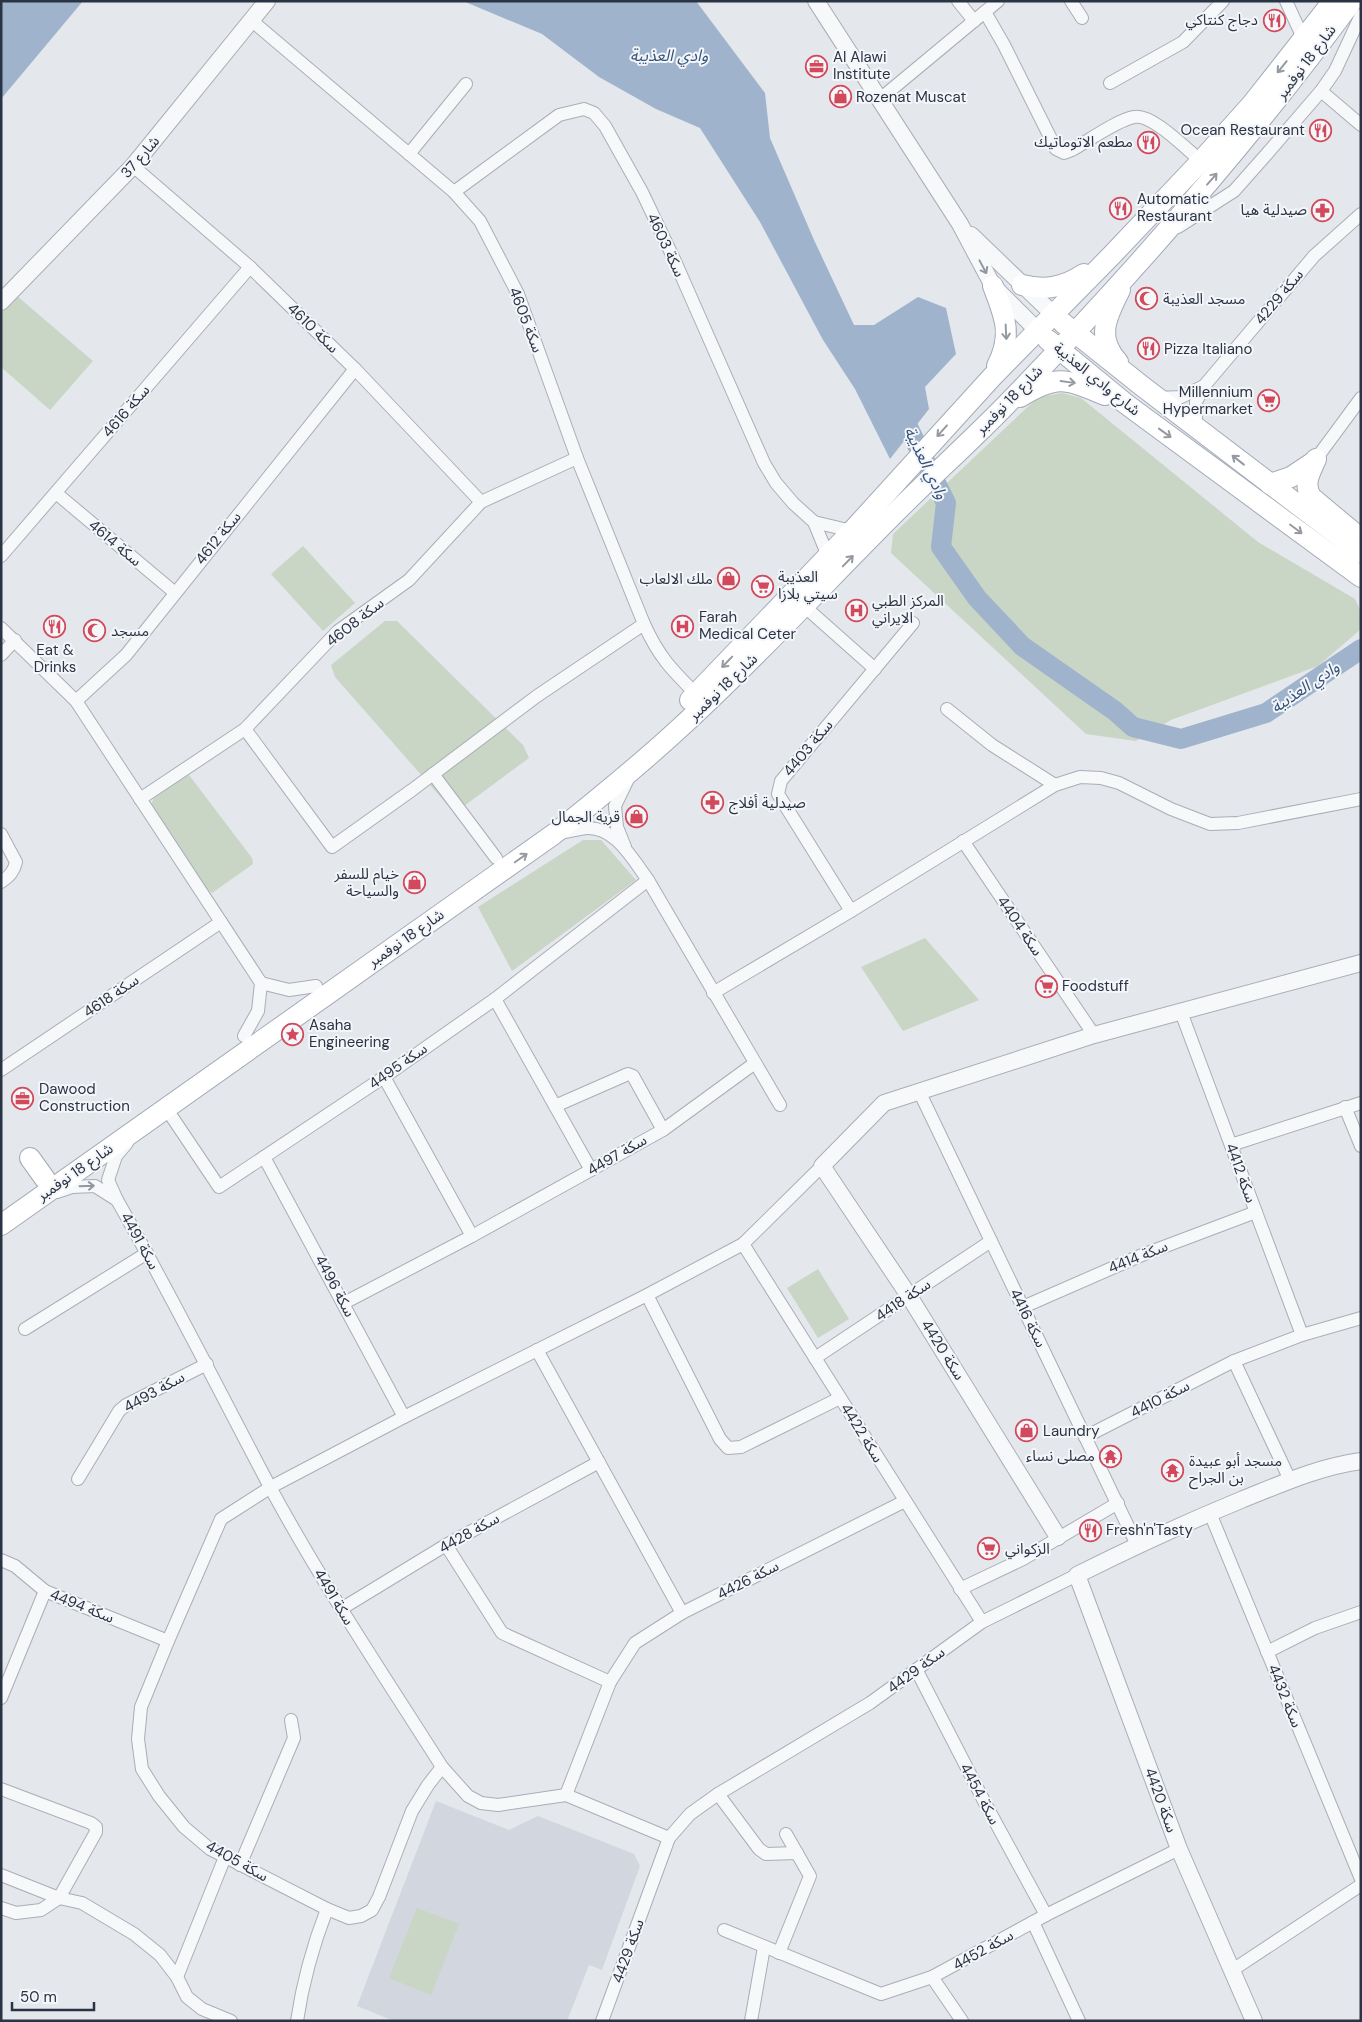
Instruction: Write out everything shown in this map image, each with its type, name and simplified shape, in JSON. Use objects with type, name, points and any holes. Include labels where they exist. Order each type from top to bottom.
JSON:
[{"type":"main road","name":"شارع 18 نوفمبر","points":[[1,1225],[42,1188],[244,1036],[579,800],[654,737],[852,531],[992,377],[1201,161],[1252,104],[1333,1]]},
{"type":"main road","name":"شارع 18 نوفمبر","points":[[1,1210],[42,1188],[142,1125],[554,834],[631,772],[683,725],[804,606],[896,511],[1001,410],[1074,332],[1161,238],[1284,92],[1352,1]]},
{"type":"main road","points":[[1022,285],[1036,288],[1061,286],[1074,280],[1111,256]]},
{"type":"main road","points":[[1130,271],[1112,307],[1104,334],[1107,346],[1114,357],[1150,392]]},
{"type":"main road","points":[[992,377],[1004,350],[1007,331],[1004,315],[993,286]]},
{"type":"main road","name":"شارع وادي العذيبة","points":[[1052,314],[1196,428],[1361,553]]},
{"type":"main road","name":"شارع وادي العذيبة","points":[[1037,330],[1126,404],[1361,577]]},
{"type":"main road","points":[[1001,410],[1034,388],[1056,381],[1068,381],[1126,404]]},
{"type":"main road","points":[[1270,484],[1291,477],[1316,459]]},
{"type":"main road","points":[[1316,459],[1308,476],[1307,490],[1311,497],[1361,538]]},
{"type":"main road","points":[[30,1158],[42,1188]]},
{"type":"street","name":"شارع 37","points":[[1,302],[133,166],[267,1]]},
{"type":"street","name":"شارع وادي العذيبة","points":[[816,1],[960,224],[993,286],[1037,330]]},
{"type":"street","points":[[958,1],[974,21]]},
{"type":"street","points":[[880,99],[998,1]]},
{"type":"street","points":[[1071,1],[1082,18]]},
{"type":"street","points":[[1110,84],[1183,42],[1223,1]]},
{"type":"street","points":[[1286,1],[1304,40]]},
{"type":"street","points":[[985,12],[1004,45],[1056,149],[1064,152],[1072,150],[1122,121],[1135,116],[1146,118],[1157,125],[1201,161]]},
{"type":"street","points":[[1161,238],[1234,192],[1335,71],[1361,16]]},
{"type":"street","name":"سكة 4605","points":[[251,20],[454,192],[480,221],[518,294],[577,458],[644,624],[655,647],[668,666],[696,694]]},
{"type":"street","points":[[409,154],[466,84]]},
{"type":"street","points":[[1320,91],[1361,124]]},
{"type":"street","name":"سكة 4603","points":[[454,192],[559,115],[584,109],[594,113],[604,126],[646,201],[764,463],[776,483],[793,503],[814,522],[828,556]]},
{"type":"street","name":"سكة 4610","points":[[133,166],[250,267],[355,369],[481,502]]},
{"type":"street","name":"سكة 4229","points":[[1196,428],[1196,402],[1204,386],[1314,256],[1360,214]]},
{"type":"street","name":"شارع وادي العذيبة","points":[[960,224],[1052,314]]},
{"type":"street","name":"سكة 4616","points":[[1,556],[250,267]]},
{"type":"street","name":"سكة 4612","points":[[76,701],[126,655],[174,592],[355,369]]},
{"type":"street","name":"سكة 4229","points":[[1150,392],[1181,397],[1204,386]]},
{"type":"street","points":[[1316,459],[1361,398]]},
{"type":"street","name":"سكة 4608","points":[[140,798],[246,729],[338,631],[409,580],[481,502],[577,458]]},
{"type":"street","name":"سكة 4614","points":[[56,493],[174,592]]},
{"type":"street","name":"سكة 4603","points":[[814,522],[852,531]]},
{"type":"street","points":[[804,606],[875,668]]},
{"type":"street","name":"سكة 4403","points":[[851,911],[778,794],[781,781],[913,623]]},
{"type":"street","points":[[246,729],[332,847],[537,696],[644,624]]},
{"type":"street","points":[[1,628],[76,701],[261,983],[258,1011],[244,1036]]},
{"type":"street","points":[[1,656],[15,640]]},
{"type":"street","points":[[947,709],[992,746],[1055,784]]},
{"type":"street","points":[[626,850],[617,827],[615,806],[631,772]]},
{"type":"street","points":[[433,774],[496,858]]},
{"type":"street","points":[[713,993],[851,911],[1055,784],[1080,776],[1101,778],[1119,783],[1171,809],[1210,824],[1238,823],[1361,799]]},
{"type":"street","points":[[554,834],[587,828],[604,831],[626,850],[648,880],[780,1106]]},
{"type":"street","points":[[1,834],[16,862],[14,870],[1,882]]},
{"type":"street","name":"سكة 4404","points":[[963,841],[1094,1036]]},
{"type":"street","name":"سكة 4495","points":[[166,1108],[219,1187],[384,1077],[495,999],[648,880]]},
{"type":"street","name":"سكة 4618","points":[[1,1070],[221,922]]},
{"type":"street","points":[[822,1166],[884,1103],[1094,1036],[1361,963]]},
{"type":"street","points":[[261,983],[289,990],[316,986]]},
{"type":"street","points":[[495,999],[591,1170]]},
{"type":"street","name":"سكة 4412","points":[[1181,1012],[1302,1335]]},
{"type":"street","name":"سكة 4497","points":[[344,1303],[472,1236],[663,1130],[755,1063]]},
{"type":"street","points":[[555,1106],[630,1074],[633,1076],[663,1130]]},
{"type":"street","points":[[384,1077],[472,1236]]},
{"type":"street","name":"سكة 4416","points":[[919,1091],[1137,1545]]},
{"type":"street","points":[[1230,1145],[1361,1103]]},
{"type":"street","points":[[1345,1108],[1361,1146]]},
{"type":"street","name":"سكة 4491","points":[[142,1125],[116,1156],[108,1180],[270,1487],[341,1609],[442,1766],[468,1796],[481,1803],[498,1805],[566,1795]]},
{"type":"street","name":"سكة 4496","points":[[264,1156],[404,1417]]},
{"type":"street","name":"سكة 4405","points":[[442,1766],[412,1810],[379,1897],[372,1910],[361,1916],[349,1918],[327,1909],[210,1849],[184,1827],[159,1796],[142,1769],[138,1739],[141,1708],[221,1519],[270,1487],[743,1244],[822,1166]]},
{"type":"street","name":"سكة 4420","points":[[822,1166],[909,1296],[1058,1537]]},
{"type":"street","name":"سكة 4491","points":[[42,1188],[95,1186],[117,1200]]},
{"type":"street","name":"سكة 4414","points":[[1023,1307],[1142,1255],[1256,1212]]},
{"type":"street","name":"سكة 4418","points":[[815,1358],[991,1241]]},
{"type":"street","name":"سكة 4422","points":[[743,1244],[982,1622]]},
{"type":"street","points":[[25,1328],[148,1253]]},
{"type":"street","points":[[647,1294],[720,1439],[728,1448],[741,1447],[840,1398]]},
{"type":"street","name":"سكة 4410","points":[[1085,1437],[1234,1362],[1302,1335],[1361,1318]]},
{"type":"street","points":[[537,1350],[682,1613]]},
{"type":"street","points":[[1234,1362],[1290,1480]]},
{"type":"street","name":"سكة 4493","points":[[78,1479],[119,1411],[126,1405],[206,1364]]},
{"type":"street","name":"سكة 4429","points":[[602,2021],[669,1838],[690,1814],[718,1794],[870,1704],[982,1622],[1137,1545],[1210,1513],[1332,1465],[1361,1461]]},
{"type":"street","name":"سكة 4428","points":[[341,1609],[446,1545],[599,1462]]},
{"type":"street","name":"سكة 4426","points":[[566,1795],[610,1682],[635,1643],[682,1613],[905,1501]]},
{"type":"street","points":[[960,1590],[1023,1559],[1118,1503]]},
{"type":"street","name":"سكة 4432","points":[[1210,1513],[1361,1879]]},
{"type":"street","points":[[446,1545],[502,1634],[610,1682]]},
{"type":"street","name":"سكة 4494","points":[[1,1560],[15,1566],[45,1591],[168,1641]]},
{"type":"street","name":"سكة 4420","points":[[1077,1575],[1179,1849],[1254,2021]]},
{"type":"street","points":[[1,1698],[45,1591]]},
{"type":"street","points":[[1267,1652],[1315,1628],[1361,1612]]},
{"type":"street","name":"سكة 4454","points":[[917,1670],[985,1804],[1046,1916]]},
{"type":"street","points":[[240,1864],[294,1738],[291,1720]]},
{"type":"street","points":[[1,1789],[91,1823],[96,1827],[96,1832],[59,1898],[41,1910],[16,1913],[1,1908]]},
{"type":"street","points":[[718,1794],[759,1849],[766,1854],[797,1853]]},
{"type":"street","points":[[566,1795],[669,1838]]},
{"type":"street","points":[[779,1953],[810,1876],[786,1834]]},
{"type":"street","name":"سكة 4452","points":[[724,1930],[881,1994],[932,1977],[1033,1922],[1179,1849]]},
{"type":"street","points":[[177,1977],[226,1857]]},
{"type":"street","points":[[1,1875],[59,1898],[82,1903],[134,1934],[160,1956],[177,1977],[187,1997],[202,2009],[231,2021]]},
{"type":"street","points":[[1231,1971],[1361,1885]]},
{"type":"street","points":[[297,2021],[302,1985],[312,1947],[327,1909]]},
{"type":"street","points":[[1033,1922],[1078,2021]]},
{"type":"street","points":[[751,2021],[764,1947]]},
{"type":"street","points":[[932,1977],[962,2021]]},
{"type":"shaded area","points":[[436,1801],[509,1830],[538,1816],[634,1854],[640,1866],[602,1970],[589,1965],[567,2021],[394,2021],[357,2006]]},
{"type":"green space","points":[[17,296],[93,361],[50,410],[1,367],[1,313]]},
{"type":"green space","points":[[1062,393],[1081,398],[1258,542],[1355,599],[1361,612],[1361,629],[1318,666],[1171,720],[1136,741],[1086,734],[891,553],[893,534],[1038,397]]},
{"type":"green space","points":[[303,546],[355,603],[323,631],[271,574]]},
{"type":"green space","points":[[385,621],[397,621],[523,745],[529,758],[460,809],[452,810],[335,677],[331,665]]},
{"type":"green space","points":[[189,775],[252,858],[253,864],[212,893],[206,889],[151,805],[154,797],[184,776]]},
{"type":"green space","points":[[583,840],[601,840],[636,880],[512,971],[478,907]]},
{"type":"green space","points":[[925,938],[979,1000],[903,1031],[861,967]]},
{"type":"green space","points":[[818,1269],[849,1319],[818,1338],[787,1288]]},
{"type":"green space","points":[[417,1908],[459,1924],[431,1995],[389,1978]]},
{"type":"water","points":[[1,1],[83,1],[1,99]]},
{"type":"water","name":"وادي العذيبة","points":[[463,1],[696,1],[765,93],[770,138],[814,240],[854,325],[874,325],[918,297],[946,308],[956,354],[925,387],[929,409],[890,459],[855,389],[823,340],[760,222],[700,128],[656,109],[599,77],[542,34]]},
{"type":"waterway","name":"وادي العذيبة","points":[[899,409],[946,503],[941,547],[977,598],[1022,646],[1115,711],[1133,727],[1181,739],[1266,713],[1361,649]]},
{"type":"place","name":"دجاج كنتاكي","points":[[1274,20]]},
{"type":"place","name":"Al Alawi Institute","points":[[817,66]]},
{"type":"place","name":"Rozenat Muscat","points":[[840,97]]},
{"type":"place","name":"Ocean Restaurant","points":[[1321,130]]},
{"type":"place","name":"مطعم الاتوماتيك","points":[[1149,142]]},
{"type":"place","name":"Automatic Restaurant","points":[[1121,208]]},
{"type":"place","name":"صيدلية هيا","points":[[1323,210]]},
{"type":"place","name":"مسجد العذيبة","points":[[1147,299]]},
{"type":"place","name":"Pizza Italiano","points":[[1148,349]]},
{"type":"place","name":"Millennium Hypermarket","points":[[1269,401]]},
{"type":"place","name":"ملك الالعاب","points":[[729,579]]},
{"type":"place","name":"العذيبة سيتي بلازا","points":[[762,586]]},
{"type":"place","name":"المركز الطبي الايراني","points":[[856,610]]},
{"type":"place","name":"Farah Medical Ceter","points":[[683,626]]},
{"type":"place","name":"Eat & Drinks","points":[[55,627]]},
{"type":"place","name":"مسجد","points":[[95,631]]},
{"type":"place","name":"صيدلية أفلاج","points":[[713,803]]},
{"type":"place","name":"قرية الجمال","points":[[636,817]]},
{"type":"place","name":"خيام للسفر والسياحة","points":[[415,883]]},
{"type":"place","name":"Foodstuff","points":[[1046,986]]},
{"type":"place","name":"Asaha Engineering","points":[[293,1034]]},
{"type":"place","name":"Dawood Construction","points":[[23,1098]]},
{"type":"place","name":"Laundry","points":[[1027,1431]]},
{"type":"place","name":"مصلى نساء","points":[[1111,1456]]},
{"type":"place","name":"مسجد أبو عبيدة بن الجراح","points":[[1173,1470]]},
{"type":"place","name":"Fresh'n'Tasty","points":[[1090,1530]]},
{"type":"place","name":"الزكواني","points":[[989,1549]]}]
